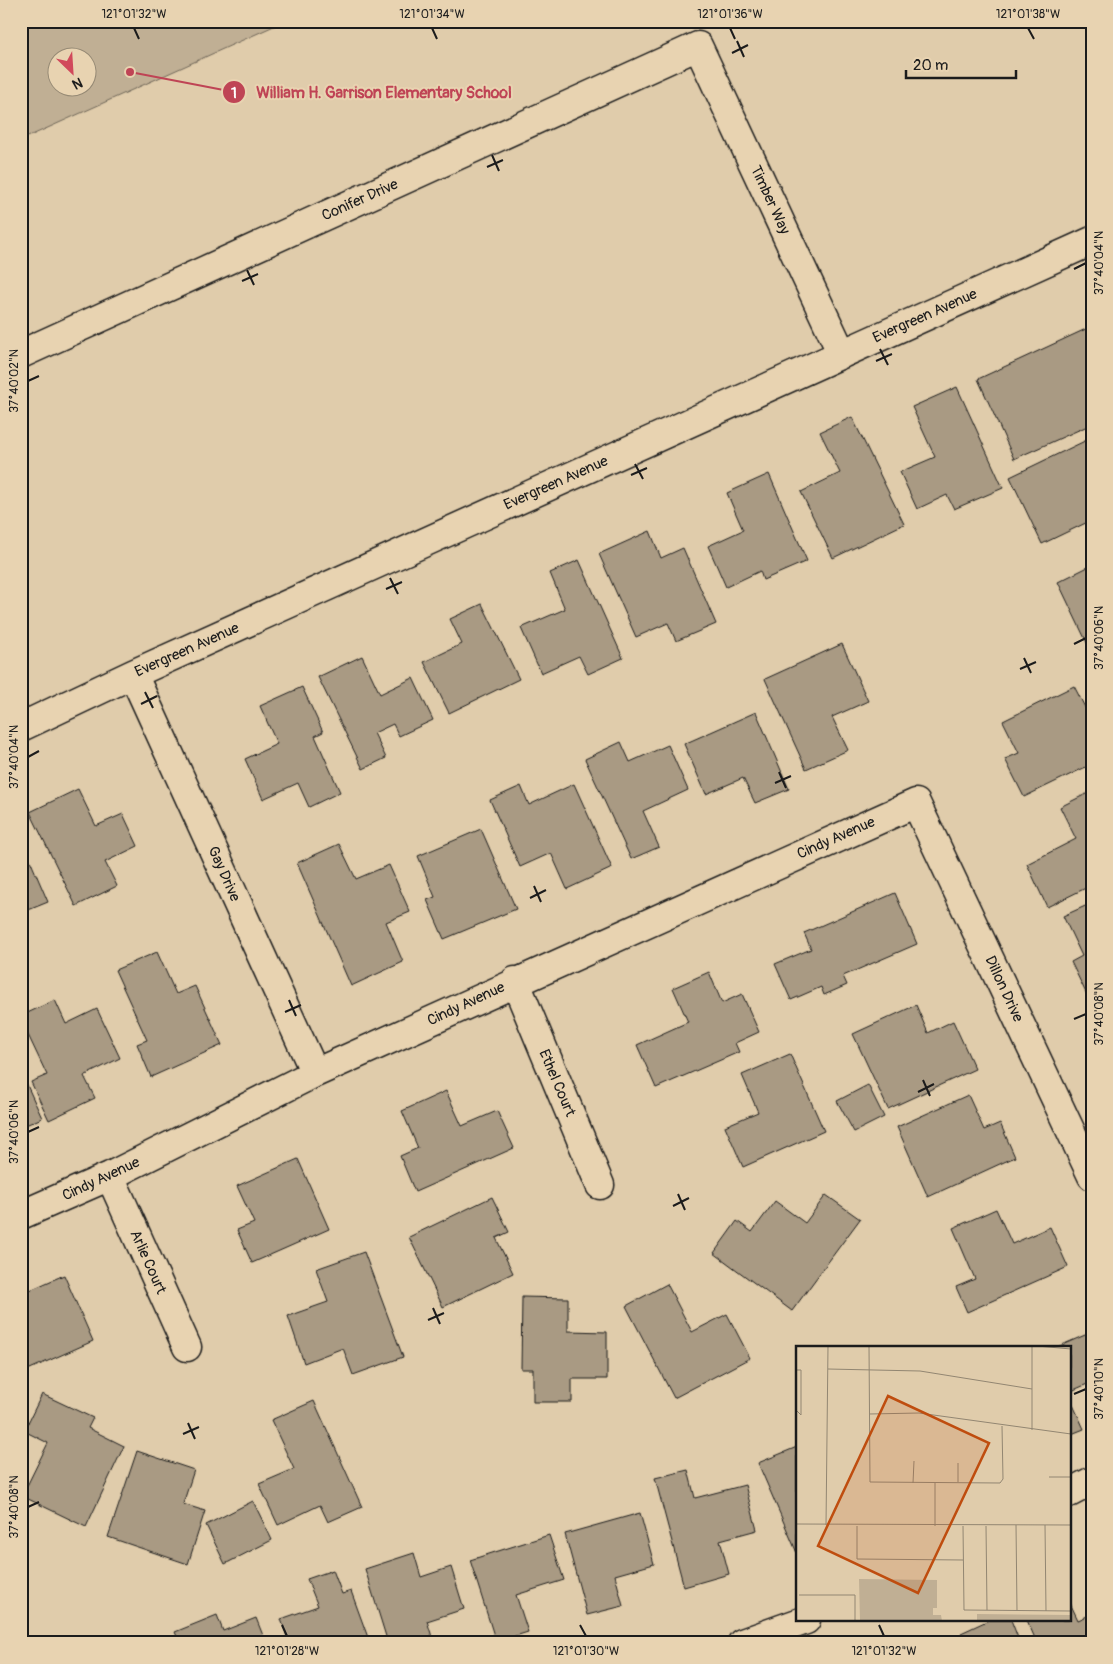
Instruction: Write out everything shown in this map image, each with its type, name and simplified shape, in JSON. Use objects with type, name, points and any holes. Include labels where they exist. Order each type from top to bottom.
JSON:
[{"type":"street","name":"Timber Way","points":[[698,46],[842,354]]},
{"type":"street","name":"Conifer Drive","points":[[21,354],[698,46]]},
{"type":"street","name":"Evergreen Avenue","points":[[21,727],[133,674],[1092,241]]},
{"type":"street","name":"Gay Drive","points":[[133,674],[315,1073]]},
{"type":"street","name":"Cindy Avenue","points":[[21,1215],[110,1176],[315,1073],[515,981],[916,803]]},
{"type":"street","name":"Dillon Drive","points":[[916,803],[1092,1176]]},
{"type":"street","name":"Ethel Court","points":[[515,981],[600,1185]]},
{"type":"street","name":"Arlie Court","points":[[110,1176],[187,1347]]},
{"type":"street","points":[[1070,1493],[1092,1481]]},
{"type":"street","points":[[742,1643],[800,1622]]},
{"type":"shaded area","points":[[21,21],[285,21],[21,140]]},
{"type":"building","points":[[1088,328],[1092,337],[1092,424],[1014,459],[978,379]]},
{"type":"building","points":[[957,387],[1003,488],[954,509],[947,495],[917,509],[900,472],[935,457],[912,407]]},
{"type":"building","points":[[852,417],[904,524],[833,558],[801,492],[840,473],[820,432]]},
{"type":"building","points":[[1091,438],[1092,520],[1042,544],[1010,477]]},
{"type":"building","points":[[769,474],[807,561],[763,580],[760,571],[726,587],[708,546],[743,530],[727,493]]},
{"type":"building","points":[[650,531],[661,558],[683,548],[716,624],[676,641],[668,623],[636,637],[599,554]]},
{"type":"building","points":[[579,560],[623,658],[588,674],[579,656],[541,673],[521,628],[565,609],[550,573]]},
{"type":"building","points":[[1092,565],[1092,646],[1089,647],[1058,582]]},
{"type":"building","points":[[482,604],[519,679],[449,713],[424,662],[462,644],[450,619]]},
{"type":"building","points":[[842,644],[868,701],[832,717],[848,750],[806,769],[765,679]]},
{"type":"building","points":[[362,656],[380,694],[413,678],[433,720],[399,736],[393,724],[374,733],[386,758],[363,769],[318,677]]},
{"type":"building","points":[[1074,686],[1092,721],[1092,764],[1024,797],[1005,759],[1019,753],[1003,721]]},
{"type":"building","points":[[302,687],[323,732],[315,736],[340,792],[309,807],[298,783],[263,799],[245,759],[277,744],[260,706]]},
{"type":"building","points":[[756,712],[789,789],[755,803],[743,778],[706,794],[684,744]]},
{"type":"building","points":[[621,742],[630,762],[668,745],[688,790],[643,811],[659,847],[631,859],[585,759]]},
{"type":"building","points":[[574,784],[612,868],[567,889],[551,853],[520,867],[490,800],[521,786],[529,805]]},
{"type":"building","points":[[78,789],[96,826],[123,814],[138,846],[105,862],[117,886],[76,906],[30,812]]},
{"type":"building","points":[[1092,791],[1092,885],[1047,907],[1027,864],[1076,839],[1060,807]]},
{"type":"building","points":[[481,829],[516,909],[444,939],[427,900],[435,897],[418,856]]},
{"type":"building","points":[[339,844],[356,879],[389,865],[410,912],[386,922],[403,962],[351,986],[297,863]]},
{"type":"building","points":[[27,853],[48,902],[21,913],[21,856]]},
{"type":"building","points":[[895,893],[917,944],[843,976],[847,985],[824,995],[821,987],[791,1000],[775,964],[811,949],[804,933]]},
{"type":"building","points":[[1092,903],[1092,995],[1088,997],[1071,962],[1082,956],[1063,916]]},
{"type":"building","points":[[157,952],[176,994],[195,986],[222,1045],[151,1077],[137,1044],[147,1040],[115,970]]},
{"type":"building","points":[[709,972],[722,1003],[742,994],[759,1032],[735,1043],[739,1052],[656,1088],[637,1045],[688,1022],[673,988]]},
{"type":"building","points":[[55,1000],[66,1024],[97,1009],[120,1058],[84,1076],[95,1098],[49,1120],[31,1082],[47,1075],[21,1020],[21,1016]]},
{"type":"building","points":[[916,1005],[928,1033],[953,1021],[975,1069],[888,1109],[853,1034]]},
{"type":"building","points":[[790,1054],[824,1131],[743,1167],[725,1126],[758,1112],[742,1075]]},
{"type":"building","points":[[21,1072],[42,1118],[21,1127]]},
{"type":"building","points":[[868,1085],[884,1117],[854,1132],[837,1101]]},
{"type":"building","points":[[446,1091],[462,1126],[497,1111],[514,1148],[415,1192],[400,1156],[418,1148],[402,1111]]},
{"type":"building","points":[[968,1095],[984,1130],[1000,1123],[1015,1157],[928,1197],[897,1127]]},
{"type":"building","points":[[298,1159],[329,1229],[252,1263],[237,1230],[254,1223],[237,1186]]},
{"type":"building","points":[[826,1195],[860,1219],[792,1311],[714,1253],[737,1221],[752,1232],[775,1201],[805,1223]]},
{"type":"building","points":[[492,1197],[509,1232],[496,1238],[513,1273],[443,1307],[409,1237]]},
{"type":"building","points":[[996,1209],[1012,1244],[1050,1227],[1068,1267],[967,1312],[956,1287],[975,1279],[953,1228]]},
{"type":"building","points":[[364,1252],[403,1357],[353,1375],[343,1348],[304,1363],[288,1316],[328,1302],[316,1269]]},
{"type":"building","points":[[64,1275],[93,1341],[21,1373],[21,1294]]},
{"type":"building","points":[[667,1284],[692,1332],[727,1314],[750,1358],[674,1398],[626,1306]]},
{"type":"building","points":[[522,1297],[568,1298],[568,1331],[607,1332],[607,1379],[572,1379],[572,1402],[533,1402],[533,1369],[521,1369]]},
{"type":"building","points":[[1092,1332],[1092,1382],[1070,1392],[1070,1346],[1060,1346]]},
{"type":"building","points":[[42,1394],[93,1418],[88,1428],[124,1446],[86,1527],[22,1496],[48,1443],[24,1431]]},
{"type":"building","points":[[1070,1398],[1084,1429],[1070,1435]]},
{"type":"building","points":[[314,1401],[362,1507],[328,1522],[320,1505],[278,1525],[259,1484],[294,1469],[271,1420]]},
{"type":"building","points":[[796,1447],[796,1551],[758,1463]]},
{"type":"building","points":[[137,1451],[194,1470],[183,1504],[205,1511],[188,1564],[108,1537]]},
{"type":"building","points":[[688,1470],[695,1498],[745,1485],[757,1530],[720,1540],[729,1574],[684,1587],[655,1478]]},
{"type":"building","points":[[253,1501],[272,1540],[225,1564],[206,1525]]},
{"type":"building","points":[[640,1513],[654,1564],[615,1575],[623,1606],[587,1615],[565,1534]]},
{"type":"building","points":[[549,1535],[564,1580],[516,1595],[528,1632],[496,1642],[470,1560]]},
{"type":"building","points":[[414,1553],[421,1577],[451,1567],[464,1609],[427,1621],[434,1643],[388,1643],[365,1569]]},
{"type":"building","points":[[333,1570],[342,1594],[351,1591],[370,1643],[289,1643],[281,1619],[318,1606],[307,1579]]},
{"type":"building","points":[[1070,1603],[1078,1620],[1092,1614],[1092,1643],[1037,1643],[1028,1622],[1070,1622]]},
{"type":"building","points":[[217,1615],[223,1631],[256,1618],[266,1643],[180,1643],[175,1632]]},
{"type":"building","points":[[985,1622],[1012,1622],[1020,1643],[965,1643],[961,1633]]},
{"type":"place","name":"William H. Garrison Elementary School","points":[[130,72]]}]
